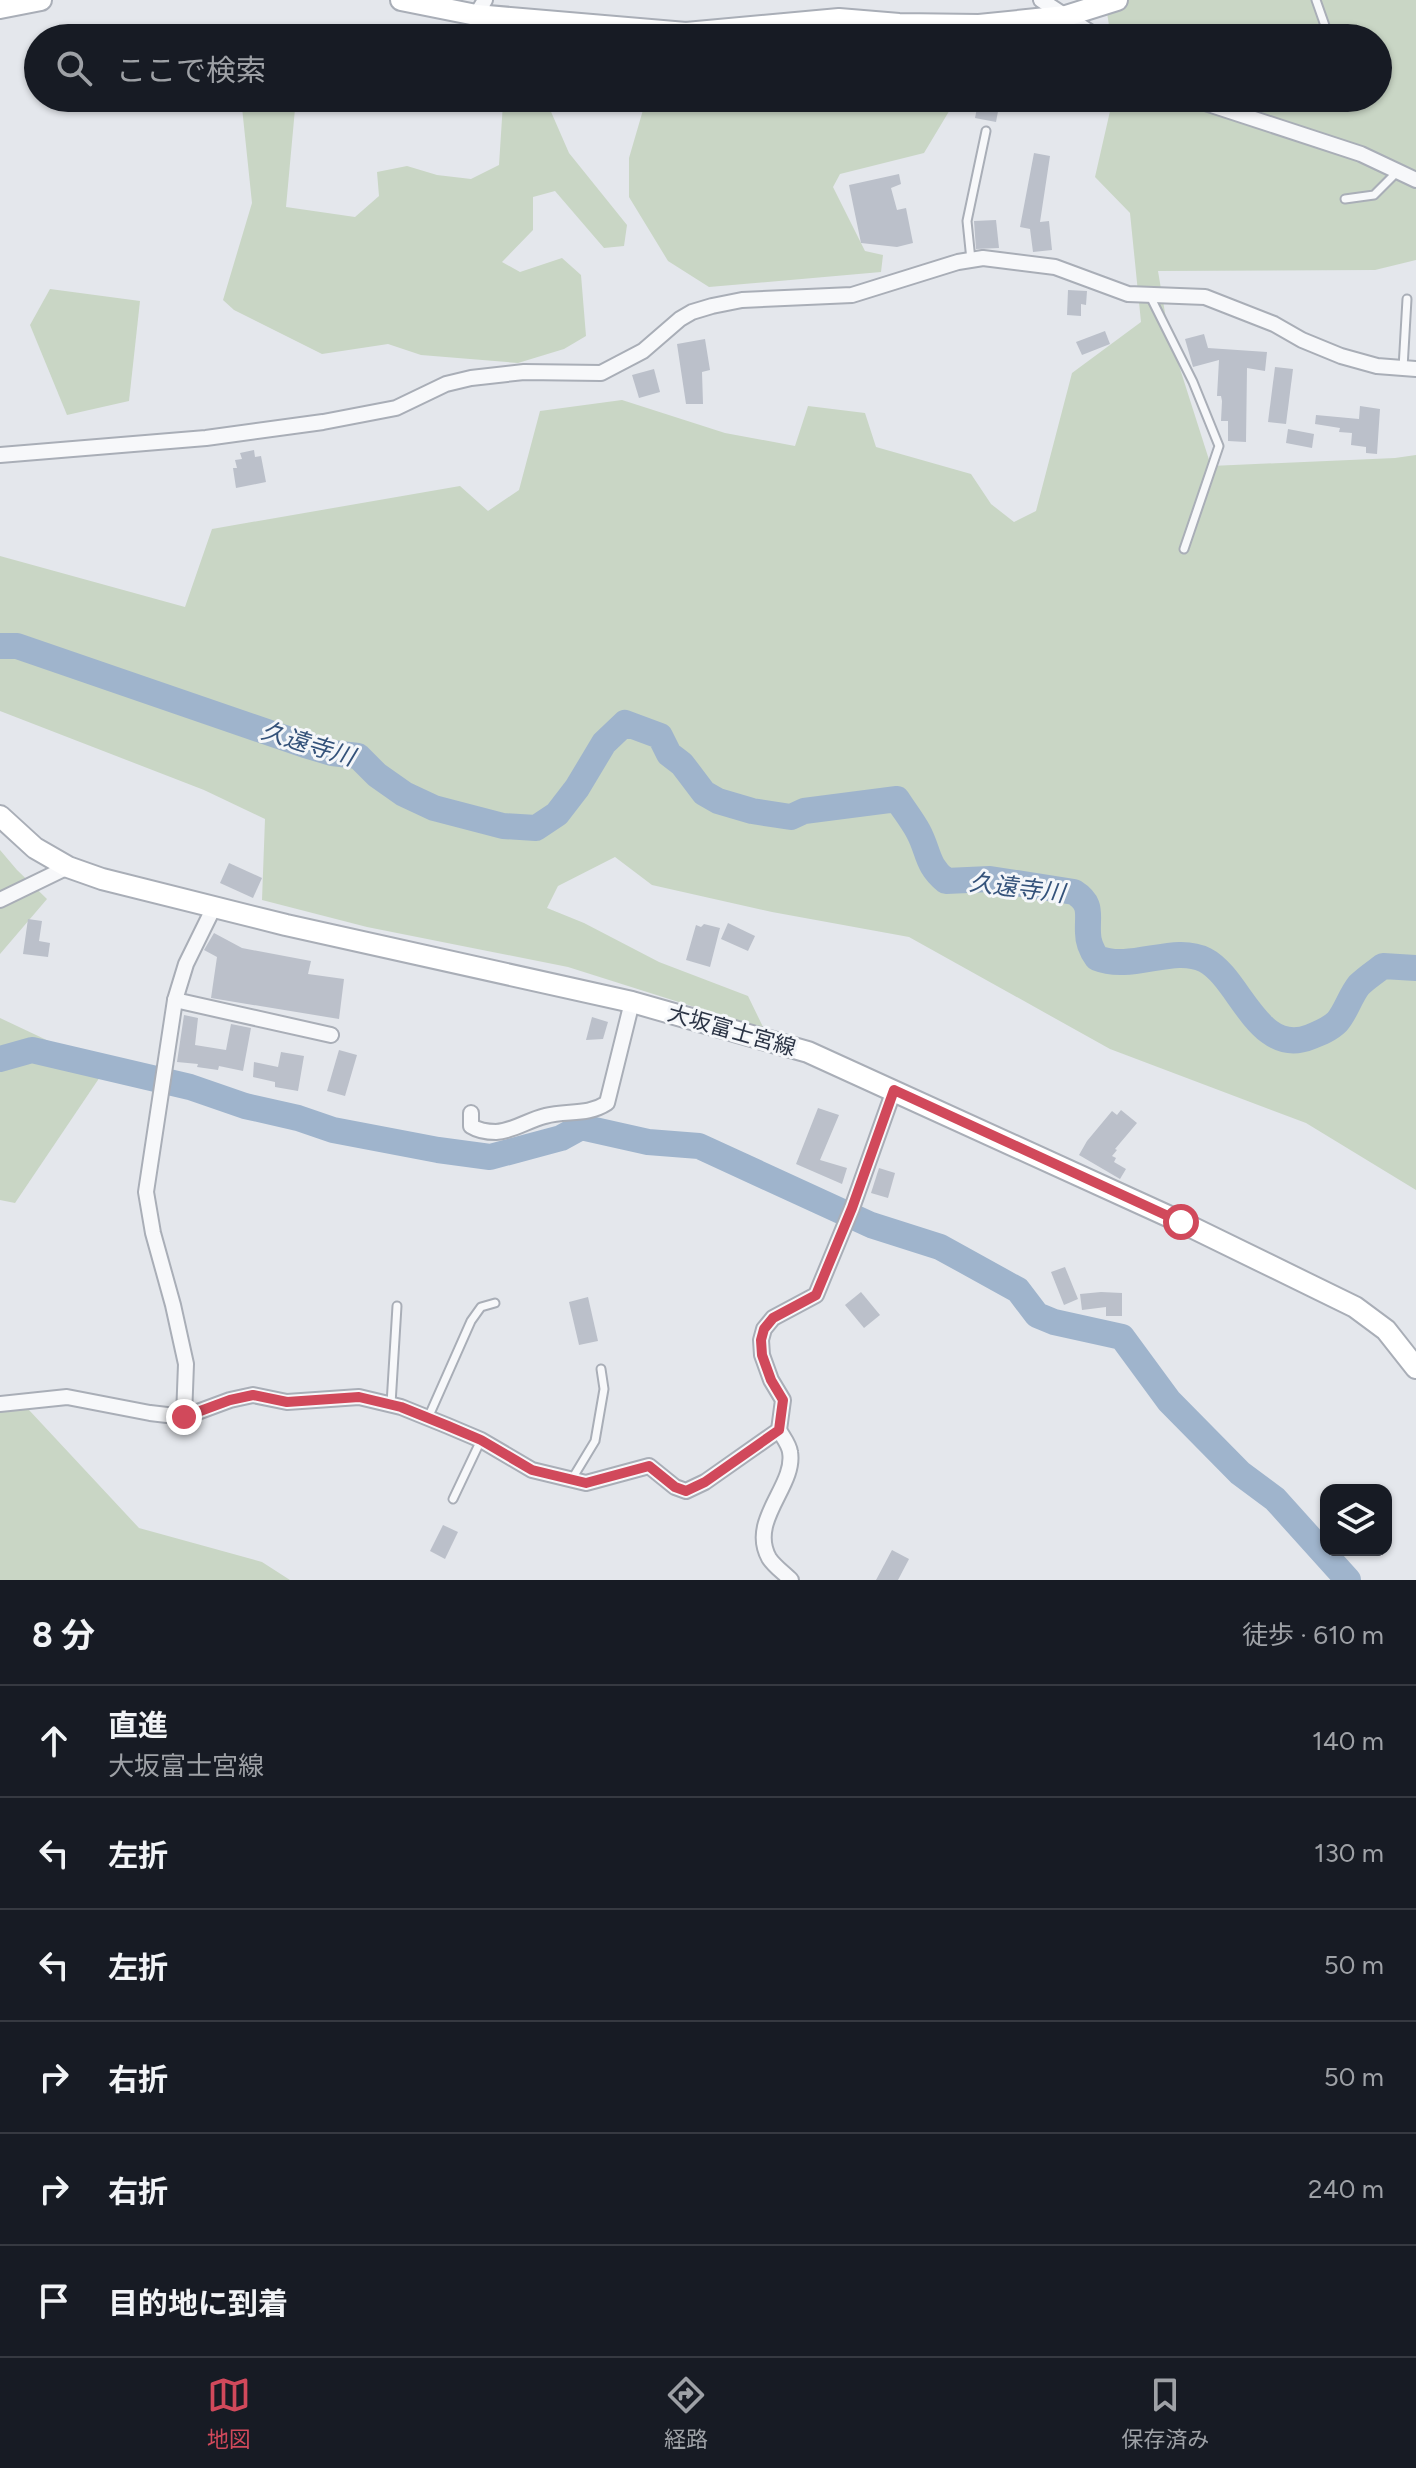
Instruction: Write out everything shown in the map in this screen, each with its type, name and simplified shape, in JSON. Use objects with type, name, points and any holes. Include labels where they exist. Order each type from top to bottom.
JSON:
[{"type":"main road","points":[[0,8],[41,0]]},
{"type":"main road","points":[[401,0],[615,24]]},
{"type":"main road","points":[[989,24],[1066,16],[1117,0]]},
{"type":"main road","points":[[784,24],[839,19],[899,24]]},
{"type":"main road","name":"大坂富士宮線","points":[[0,816],[35,848],[68,867],[102,879],[632,1002],[808,1052],[1181,1222],[1355,1307],[1386,1330],[1416,1368]]},
{"type":"street","points":[[1041,0],[1078,24]]},
{"type":"street","points":[[1233,112],[1361,154],[1416,180]]},
{"type":"street","points":[[0,455],[206,438],[323,422],[396,408],[446,384],[471,378],[524,372],[601,373],[643,351],[692,312],[742,300],[852,295],[971,260],[1008,260],[1055,267],[1114,290],[1141,296],[1205,297],[1274,324],[1341,356],[1377,366],[1410,368]]},
{"type":"street","points":[[0,900],[68,867]]},
{"type":"street","points":[[184,1417],[186,1364],[153,1233],[146,1192],[175,1000],[186,964],[214,907]]},
{"type":"street","points":[[175,1000],[331,1035]]},
{"type":"street","points":[[471,1113],[471,1126],[479,1131],[497,1132],[514,1129],[549,1114],[595,1111],[607,1103],[632,1002]]},
{"type":"street","points":[[791,1580],[770,1558],[762,1537],[781,1490],[791,1452],[779,1430],[783,1400],[771,1380],[762,1355],[761,1340],[764,1329],[773,1318],[816,1295],[852,1208],[894,1090]]},
{"type":"street","points":[[0,1404],[67,1397],[184,1417],[253,1395],[287,1402],[359,1397],[391,1404],[481,1440],[532,1470],[586,1483],[649,1466],[675,1487],[686,1491],[705,1482],[779,1430]]},
{"type":"lane","points":[[1316,0],[1324,24]]},
{"type":"lane","points":[[971,260],[967,221],[986,131]]},
{"type":"lane","points":[[1345,199],[1374,195],[1398,171]]},
{"type":"lane","points":[[1149,294],[1193,382],[1219,446],[1184,549]]},
{"type":"lane","points":[[1407,299],[1410,368]]},
{"type":"lane","points":[[428,1418],[471,1321],[481,1307],[495,1303]]},
{"type":"lane","points":[[391,1404],[397,1306]]},
{"type":"lane","points":[[572,1479],[595,1441],[604,1389],[601,1369]]},
{"type":"lane","points":[[453,1499],[481,1440]]},
{"type":"green space","points":[[1105,0],[1416,0],[1416,260],[1375,270],[1158,271],[1168,331],[1211,466],[1416,455],[1416,1190],[1306,1123],[1110,1049],[909,937],[772,912],[652,885],[615,857],[558,886],[547,908],[584,923],[659,962],[748,996],[764,1029],[568,967],[367,927],[262,900],[265,819],[204,790],[0,711],[0,556],[185,607],[212,529],[460,486],[488,511],[519,490],[540,411],[622,400],[725,433],[795,446],[808,406],[865,413],[876,447],[971,474],[991,504],[1014,522],[1036,511],[1072,373],[1141,322],[1130,213],[1095,177],[1110,112],[1392,112],[1392,24],[1109,24]]},
{"type":"green space","points":[[242,112],[295,112],[286,207],[355,217],[379,196],[377,172],[407,166],[437,175],[471,179],[499,165],[502,112],[551,112],[569,153],[627,225],[624,246],[604,248],[555,191],[533,197],[533,230],[502,262],[520,272],[562,258],[581,275],[586,336],[564,349],[518,363],[421,355],[388,344],[322,354],[234,310],[223,300],[252,203]]},
{"type":"green space","points":[[642,112],[949,112],[924,153],[840,174],[833,187],[865,251],[883,255],[881,272],[709,287],[668,261],[629,197],[629,158]]},
{"type":"green space","points":[[50,289],[140,301],[129,401],[67,415],[30,325]]},
{"type":"green space","points":[[0,850],[47,899],[0,954]]},
{"type":"green space","points":[[0,1018],[106,1068],[15,1203],[0,1200]]},
{"type":"green space","points":[[0,1410],[29,1410],[139,1528],[262,1562],[290,1580],[0,1580]]},
{"type":"building","points":[[976,112],[998,112],[996,122],[975,118]]},
{"type":"building","points":[[1034,153],[1050,156],[1040,222],[1049,221],[1052,250],[1033,252],[1030,229],[1020,227]]},
{"type":"building","points":[[899,174],[901,184],[891,188],[897,210],[906,208],[913,243],[897,247],[861,243],[849,185]]},
{"type":"building","points":[[996,220],[999,248],[976,249],[974,221]]},
{"type":"building","points":[[1068,290],[1087,291],[1086,305],[1081,304],[1081,316],[1067,315]]},
{"type":"building","points":[[1105,331],[1110,344],[1082,355],[1076,342]]},
{"type":"building","points":[[1204,334],[1208,348],[1267,352],[1265,371],[1247,368],[1246,442],[1228,441],[1228,421],[1221,421],[1222,401],[1221,396],[1217,396],[1219,360],[1193,367],[1185,339]]},
{"type":"building","points":[[705,339],[710,370],[702,372],[703,404],[686,404],[677,344]]},
{"type":"building","points":[[1275,367],[1293,369],[1286,424],[1268,422]]},
{"type":"building","points":[[654,369],[660,392],[639,398],[632,375]]},
{"type":"building","points":[[1360,406],[1380,409],[1377,454],[1366,453],[1366,447],[1351,445],[1352,433],[1315,424],[1316,415],[1359,419]]},
{"type":"building","points":[[1288,429],[1314,434],[1312,448],[1286,443]]},
{"type":"building","points":[[254,450],[255,457],[261,456],[266,482],[236,488],[235,460],[242,459],[240,453]]},
{"type":"building","points":[[229,863],[262,878],[253,898],[220,883]]},
{"type":"building","points":[[28,919],[42,921],[39,941],[50,943],[48,957],[23,954]]},
{"type":"building","points":[[728,923],[755,936],[748,951],[721,939]]},
{"type":"building","points":[[704,924],[720,928],[710,967],[686,960],[696,925],[701,927]]},
{"type":"building","points":[[214,933],[242,948],[311,961],[308,974],[344,979],[339,1019],[211,998],[217,957],[204,950]]},
{"type":"building","points":[[184,1015],[198,1018],[195,1045],[226,1050],[231,1024],[251,1028],[243,1071],[177,1062]]},
{"type":"building","points":[[592,1017],[608,1022],[603,1039],[586,1040]]},
{"type":"building","points":[[339,1050],[357,1055],[345,1096],[327,1091]]},
{"type":"building","points":[[281,1052],[304,1056],[298,1091],[275,1087],[275,1082],[253,1077],[254,1062],[278,1067]]},
{"type":"building","points":[[818,1108],[839,1115],[820,1160],[847,1168],[842,1184],[796,1164]]},
{"type":"building","points":[[1121,1110],[1137,1123],[1112,1156],[1116,1158],[1114,1162],[1126,1169],[1120,1179],[1079,1155],[1112,1111],[1117,1115]]},
{"type":"building","points":[[879,1168],[895,1173],[888,1198],[871,1193]]},
{"type":"building","points":[[1065,1267],[1078,1299],[1064,1305],[1051,1272]]},
{"type":"building","points":[[861,1292],[880,1315],[864,1328],[845,1305]]},
{"type":"building","points":[[1122,1293],[1122,1316],[1106,1316],[1106,1307],[1082,1310],[1080,1294]]},
{"type":"building","points":[[588,1297],[598,1341],[579,1345],[569,1302]]},
{"type":"building","points":[[443,1525],[458,1532],[445,1559],[430,1551]]},
{"type":"building","points":[[892,1550],[909,1559],[898,1580],[876,1580]]},
{"type":"waterway","name":"久遠寺川","points":[[0,646],[17,646],[305,745],[358,756],[377,775],[404,794],[434,808],[503,826],[536,828],[557,814],[604,743],[625,723],[660,736],[669,754],[682,764],[704,793],[718,801],[752,811],[791,817],[804,811],[897,799],[918,831],[935,869],[946,881],[990,879],[1074,892],[1087,905],[1089,940],[1097,958],[1124,962],[1180,955],[1205,960],[1217,969],[1263,1027],[1277,1036],[1292,1040],[1310,1037],[1337,1022],[1359,985],[1383,966],[1416,968]]},
{"type":"waterway","points":[[0,1059],[32,1050],[190,1087],[333,1130],[490,1157],[561,1138],[581,1127],[648,1142],[699,1146],[871,1225],[940,1247],[1018,1290],[1037,1315],[1054,1322],[1122,1337],[1169,1401],[1240,1473],[1275,1499],[1348,1580]]},
{"type":"route","points":[[184,1417],[253,1395],[287,1402],[359,1397],[401,1407],[448,1426],[481,1440],[532,1470],[586,1483],[649,1466],[675,1487],[686,1491],[705,1482],[779,1430],[783,1400],[771,1380],[762,1355],[764,1329],[773,1318],[816,1295],[852,1208],[894,1090],[1181,1222]]}]
